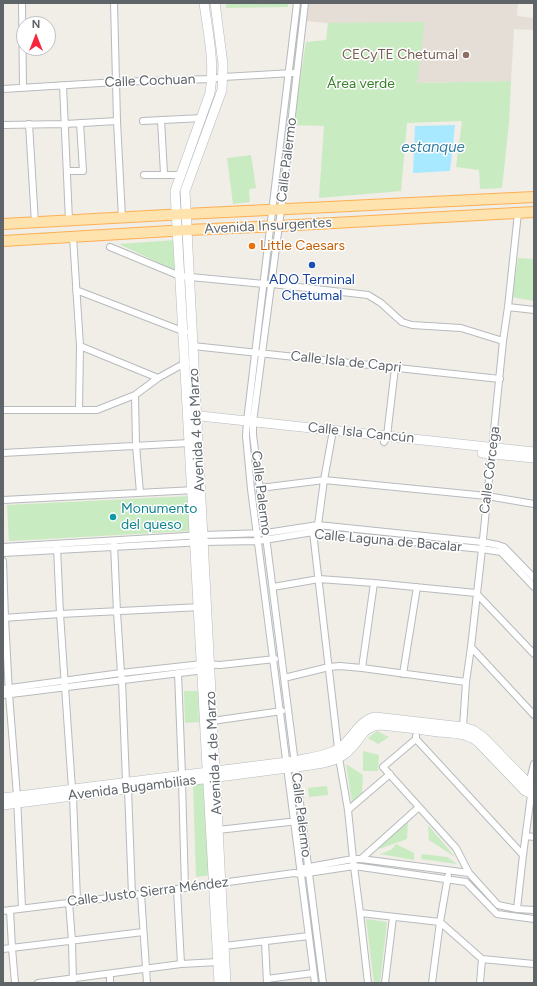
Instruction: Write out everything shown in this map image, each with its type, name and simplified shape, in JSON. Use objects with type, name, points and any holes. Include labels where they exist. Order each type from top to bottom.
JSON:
[{"type":"main road","name":"Avenida 4 de Marzo","points":[[204,3],[212,64],[210,93],[175,191],[181,214],[185,276],[217,883],[224,946],[226,983]]},
{"type":"main road","name":"Avenida 4 de Marzo","points":[[181,214],[185,191],[222,90],[223,64],[215,3]]},
{"type":"main road","name":"Avenida Insurgentes","points":[[3,224],[534,196]]},
{"type":"main road","name":"Avenida Insurgentes","points":[[3,241],[182,230],[275,227],[534,212]]},
{"type":"main road","points":[[83,220],[84,236]]},
{"type":"main road","name":"Avenida 4 de Marzo","points":[[188,333],[193,346],[189,363]]},
{"type":"main road","name":"Avenida 4 de Marzo","points":[[192,418],[189,443],[196,490]]},
{"type":"main road","name":"Calle Isla Cancún","points":[[192,418],[492,450],[534,452]]},
{"type":"main road","name":"Calle Isla Cancún","points":[[250,424],[332,436],[385,439]]},
{"type":"main road","name":"Calle Isla Cancún","points":[[492,450],[534,458]]},
{"type":"main road","name":"Avenida 4 de Marzo","points":[[206,667],[212,721],[211,775],[218,830],[217,883],[219,983]]},
{"type":"main road","name":"Avenida Bugambilias","points":[[339,753],[343,745],[363,723],[375,717],[450,730],[477,740],[525,790],[532,790]]},
{"type":"main road","name":"Avenida Bugambilias","points":[[3,804],[17,800],[73,792],[291,764],[331,752],[348,752],[366,730],[373,726],[382,725],[415,729],[450,730],[463,727],[473,730],[483,737],[532,790]]},
{"type":"main road","name":"Avenida Bugambilias","points":[[3,798],[17,800]]},
{"type":"street","points":[[22,3],[23,87]]},
{"type":"street","points":[[114,3],[117,121],[122,218]]},
{"type":"street","name":"Calle Palermo","points":[[277,210],[289,73],[297,3]]},
{"type":"street","name":"Calle Palermo","points":[[305,3],[297,73],[275,227],[272,284],[250,424],[246,436],[251,490],[280,712],[302,821],[323,983]]},
{"type":"street","name":"Calle Cochuan","points":[[3,89],[117,82],[212,79],[223,77],[297,73]]},
{"type":"street","points":[[63,85],[69,221]]},
{"type":"street","points":[[143,121],[202,118]]},
{"type":"street","points":[[161,120],[164,174]]},
{"type":"street","points":[[3,125],[117,121]]},
{"type":"street","points":[[67,171],[83,171],[80,123]]},
{"type":"street","points":[[29,124],[35,223]]},
{"type":"street","points":[[144,175],[181,175]]},
{"type":"street","name":"Calle Córcega","points":[[463,727],[466,682],[482,549],[503,341],[518,213]]},
{"type":"street","name":"Calle Palermo","points":[[275,227],[264,284],[255,353],[250,424],[253,435],[282,658],[288,710],[294,822],[315,983]]},
{"type":"street","points":[[73,237],[80,346],[80,410]]},
{"type":"street","points":[[110,247],[185,276],[272,284],[368,296],[381,303],[402,322],[461,328],[503,341]]},
{"type":"street","points":[[76,290],[188,333]]},
{"type":"street","points":[[508,307],[534,310]]},
{"type":"street","points":[[80,346],[158,378]]},
{"type":"street","name":"Calle Isla de Capri","points":[[193,346],[500,379]]},
{"type":"street","points":[[3,410],[97,410],[135,395],[158,378],[189,363]]},
{"type":"street","points":[[385,439],[395,368]]},
{"type":"street","points":[[135,395],[136,445],[140,493]]},
{"type":"street","points":[[332,436],[318,525],[313,532],[368,983]]},
{"type":"street","points":[[3,454],[189,443]]},
{"type":"street","points":[[260,488],[324,480],[487,496],[533,505]]},
{"type":"street","points":[[3,500],[196,490]]},
{"type":"street","name":"Calle Laguna de Bacalar","points":[[199,539],[258,541],[266,537],[318,525],[482,542],[504,547],[534,578]]},
{"type":"street","name":"Calle Laguna de Bacalar","points":[[199,539],[257,533],[266,537],[313,532],[482,549],[501,552],[534,587]]},
{"type":"street","points":[[3,553],[57,547],[199,539]]},
{"type":"street","points":[[114,544],[132,895]]},
{"type":"street","points":[[3,546],[57,547]]},
{"type":"street","points":[[57,547],[64,681],[73,792],[76,901]]},
{"type":"street","points":[[3,560],[6,691],[17,800],[22,908]]},
{"type":"street","points":[[273,587],[319,579],[476,593],[534,654]]},
{"type":"street","points":[[362,668],[374,583]]},
{"type":"street","points":[[403,674],[416,587]]},
{"type":"street","points":[[4,618],[202,607]]},
{"type":"street","points":[[471,647],[534,714]]},
{"type":"street","points":[[6,691],[65,688],[178,673],[220,665],[282,658]]},
{"type":"street","points":[[284,678],[329,667],[340,666],[466,682]]},
{"type":"street","points":[[6,691],[120,673],[206,667]]},
{"type":"street","points":[[178,673],[185,888]]},
{"type":"street","points":[[212,721],[288,710]]},
{"type":"street","points":[[415,729],[416,739],[523,855]]},
{"type":"street","points":[[416,739],[383,767],[456,848],[469,873],[498,905],[518,909],[534,910]]},
{"type":"street","points":[[518,909],[534,764]]},
{"type":"street","points":[[348,810],[390,774]]},
{"type":"street","points":[[361,859],[419,807]]},
{"type":"street","points":[[218,830],[302,821]]},
{"type":"street","points":[[526,836],[534,837]]},
{"type":"street","points":[[308,870],[352,859],[361,859],[469,873]]},
{"type":"street","points":[[308,870],[354,866],[466,882],[497,914],[534,919]]},
{"type":"street","name":"Calle Justo Sierra Méndez","points":[[6,910],[140,894],[308,870]]},
{"type":"street","points":[[432,983],[449,870]]},
{"type":"street","points":[[177,889],[181,964]]},
{"type":"street","points":[[140,894],[147,983]]},
{"type":"street","points":[[69,902],[73,981]]},
{"type":"street","points":[[6,910],[12,948],[15,983]]},
{"type":"street","points":[[360,913],[440,922],[482,960],[534,964]]},
{"type":"street","points":[[385,983],[393,917]]},
{"type":"street","points":[[3,949],[143,932]]},
{"type":"street","points":[[224,946],[309,936]]},
{"type":"street","points":[[265,941],[267,981],[314,973]]},
{"type":"street","points":[[480,983],[482,960]]},
{"type":"street","points":[[38,983],[73,981],[181,964],[218,962]]},
{"type":"street","points":[[110,974],[110,983]]},
{"type":"shaded area","name":"CECyTE Chetumal","points":[[307,3],[518,3],[517,16],[534,18],[534,30],[514,29],[511,81],[417,83],[328,23],[304,21]]},
{"type":"green space","points":[[226,3],[288,3],[288,7],[226,8]]},
{"type":"green space","name":"Área verde","points":[[425,22],[417,83],[511,81],[509,123],[502,188],[480,189],[479,170],[456,167],[462,121],[407,123],[401,191],[319,198],[324,126],[293,125],[306,42],[326,40],[328,23]]},
{"type":"green space","points":[[251,155],[256,188],[249,189],[250,202],[233,204],[227,158]]},
{"type":"green space","points":[[175,240],[176,271],[119,244]]},
{"type":"green space","points":[[518,258],[534,259],[534,301],[512,297]]},
{"type":"green space","points":[[190,496],[190,531],[9,541],[7,505]]},
{"type":"green space","points":[[184,691],[198,691],[199,722],[185,723]]},
{"type":"green space","points":[[377,731],[389,737],[378,744],[368,738]]},
{"type":"green space","points":[[363,751],[379,755],[378,771],[363,771]]},
{"type":"green space","points":[[346,764],[363,775],[362,793],[352,803]]},
{"type":"green space","points":[[206,782],[211,875],[196,877],[193,784]]},
{"type":"green space","points":[[327,786],[328,795],[309,797],[308,788]]},
{"type":"green space","points":[[408,822],[407,839],[379,849],[378,848]]},
{"type":"green space","points":[[428,825],[455,857],[429,840]]},
{"type":"green space","points":[[396,844],[414,853],[414,860],[380,854],[391,850]]},
{"type":"green space","points":[[422,854],[447,857],[457,864],[421,859]]},
{"type":"green space","points":[[366,919],[387,922],[380,983],[374,983]]},
{"type":"water","name":"estanque","points":[[455,125],[450,171],[413,173],[415,126]]},
{"type":"place","name":"CECyTE Chetumal","points":[[466,55]]},
{"type":"place","name":"Little Caesars","points":[[252,246]]},
{"type":"place","name":"ADO Terminal Chetumal","points":[[312,265]]},
{"type":"place","name":"Monumento del queso","points":[[113,517]]}]
